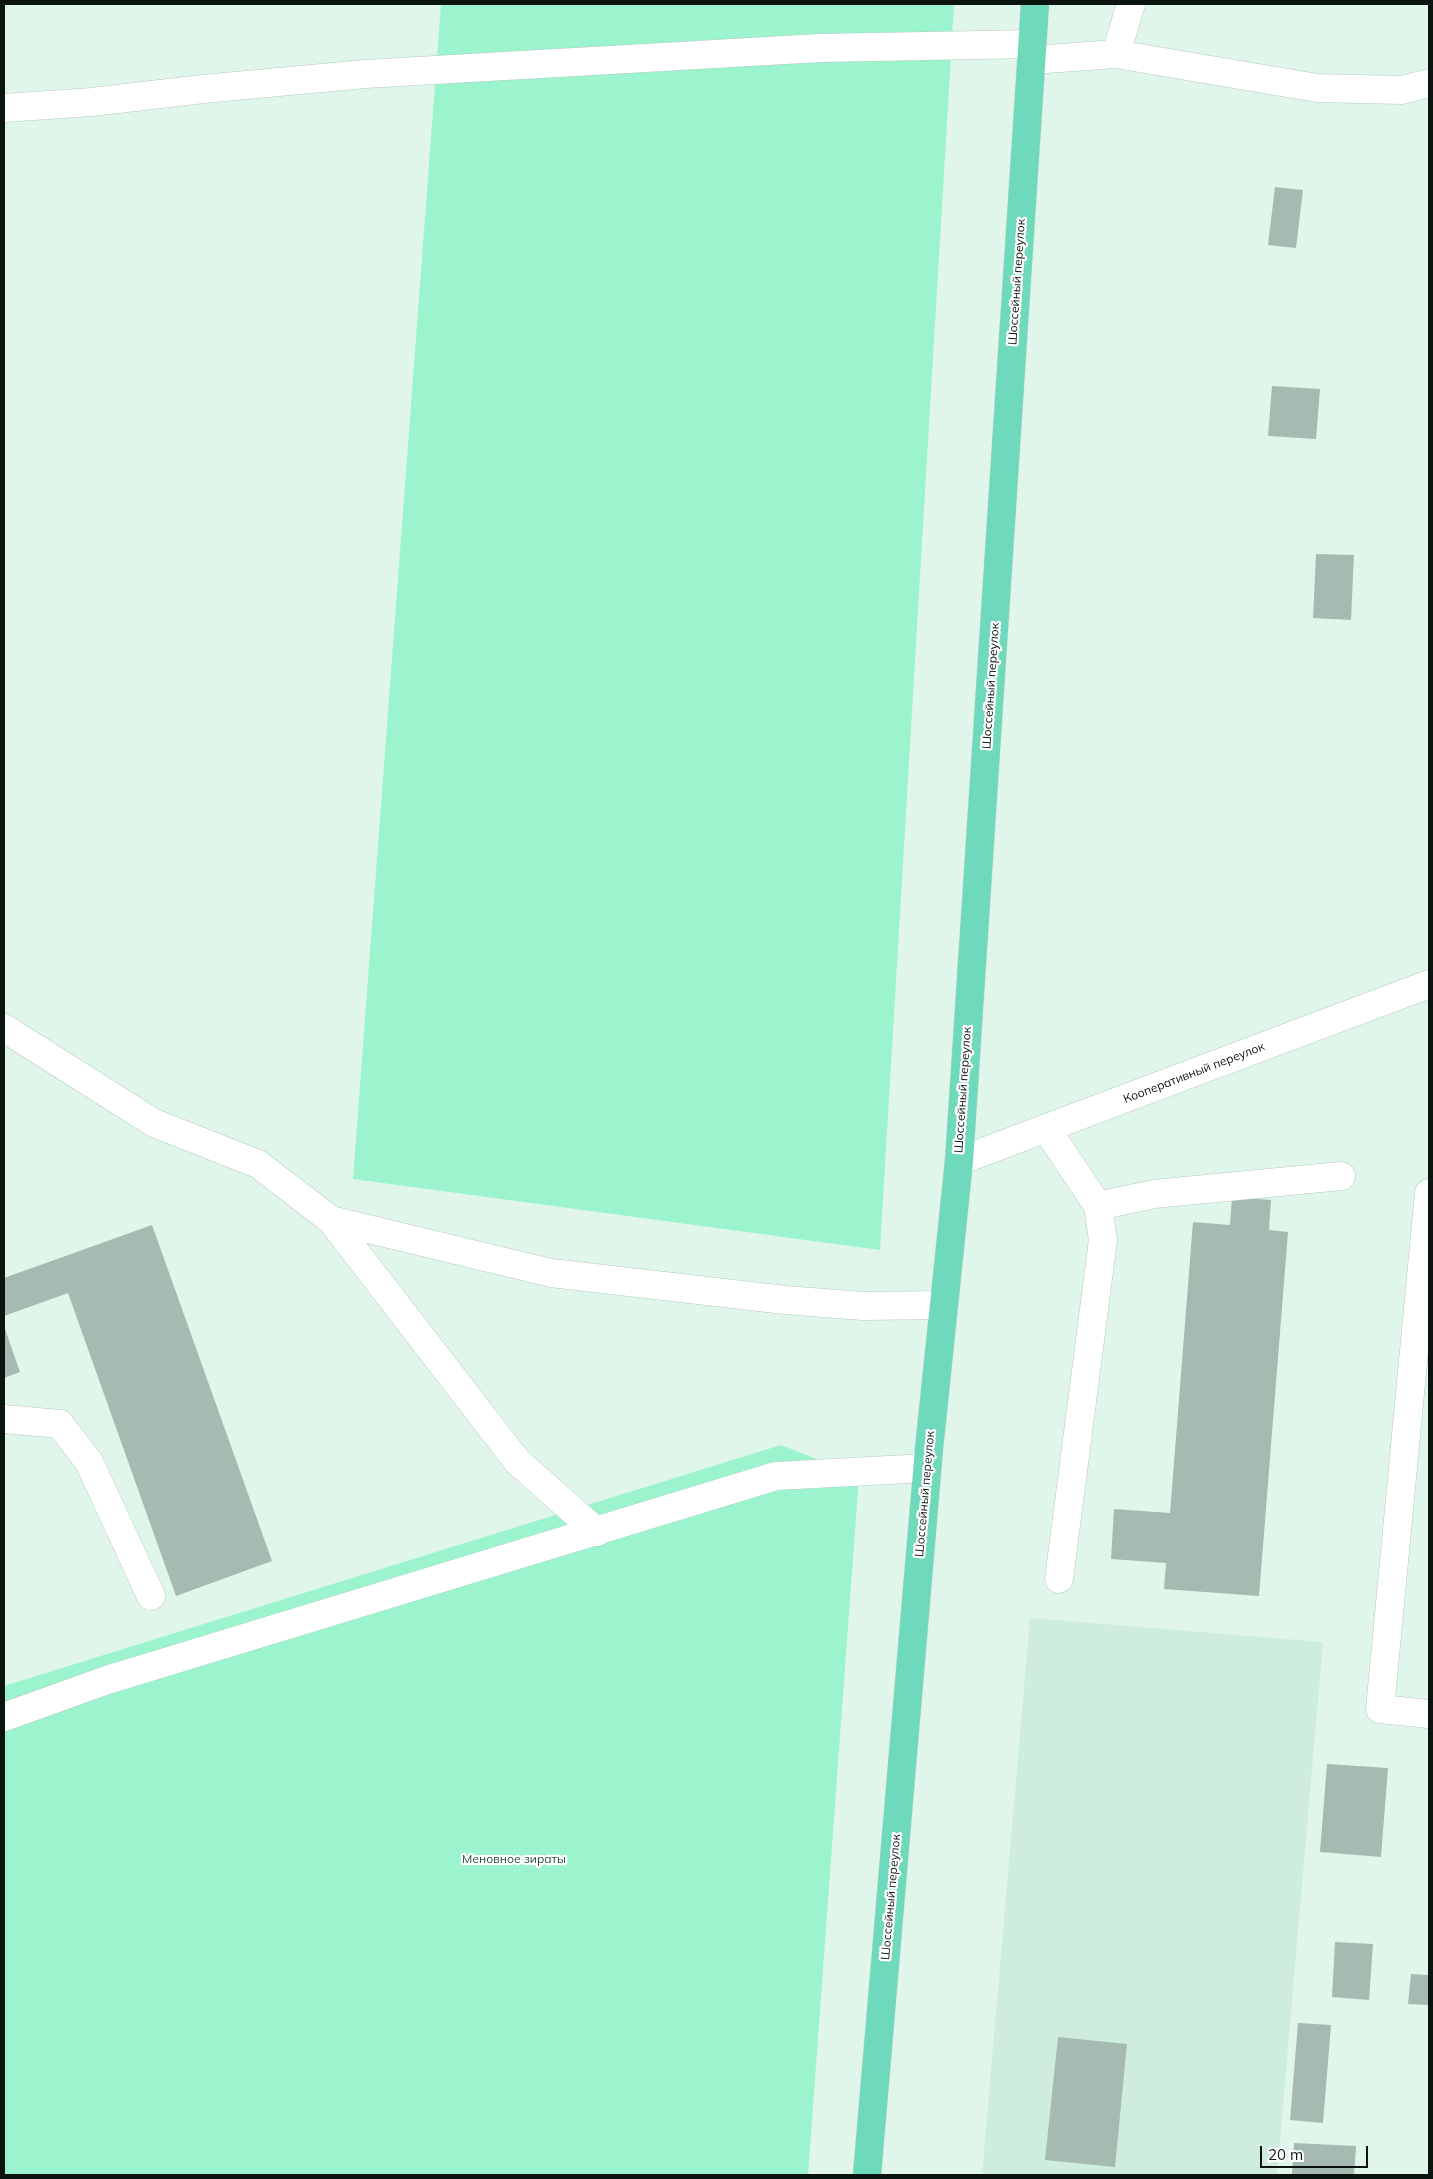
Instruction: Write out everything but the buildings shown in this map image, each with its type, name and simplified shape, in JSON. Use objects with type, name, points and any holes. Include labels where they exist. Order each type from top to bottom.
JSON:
[{"type":"main road","name":"Шоссейный переулок","points":[[867,2175],[927,1468],[959,1161],[1035,4]]},
{"type":"street","points":[[1116,54],[1131,4]]},
{"type":"street","points":[[4,108],[92,102],[203,89],[365,74],[820,48],[1116,54],[1318,88],[1402,90],[1429,83]]},
{"type":"street","name":"Кооперативный переулок","points":[[959,1161],[1429,984]]},
{"type":"street","points":[[4,1028],[154,1123],[258,1164],[331,1220],[517,1461],[596,1532]]},
{"type":"street","points":[[1046,1128],[1098,1206],[1103,1240],[1058,1578]]},
{"type":"street","points":[[1098,1206],[1154,1194],[1341,1176]]},
{"type":"street","points":[[1429,1193],[1380,1709],[1429,1714]]},
{"type":"street","points":[[331,1220],[551,1274],[785,1300],[863,1306],[944,1305]]},
{"type":"street","points":[[4,1419],[60,1424],[88,1462],[151,1596]]},
{"type":"street","points":[[4,1717],[107,1680],[776,1476],[927,1468]]},
{"type":"shaded area","points":[[1030,1618],[1323,1642],[1277,2175],[982,2175]]},
{"type":"green space","points":[[441,4],[954,4],[880,1250],[353,1179]]},
{"type":"green space","name":"Меновное зираты","points":[[781,1445],[859,1476],[808,2175],[4,2175],[4,1686]]}]
